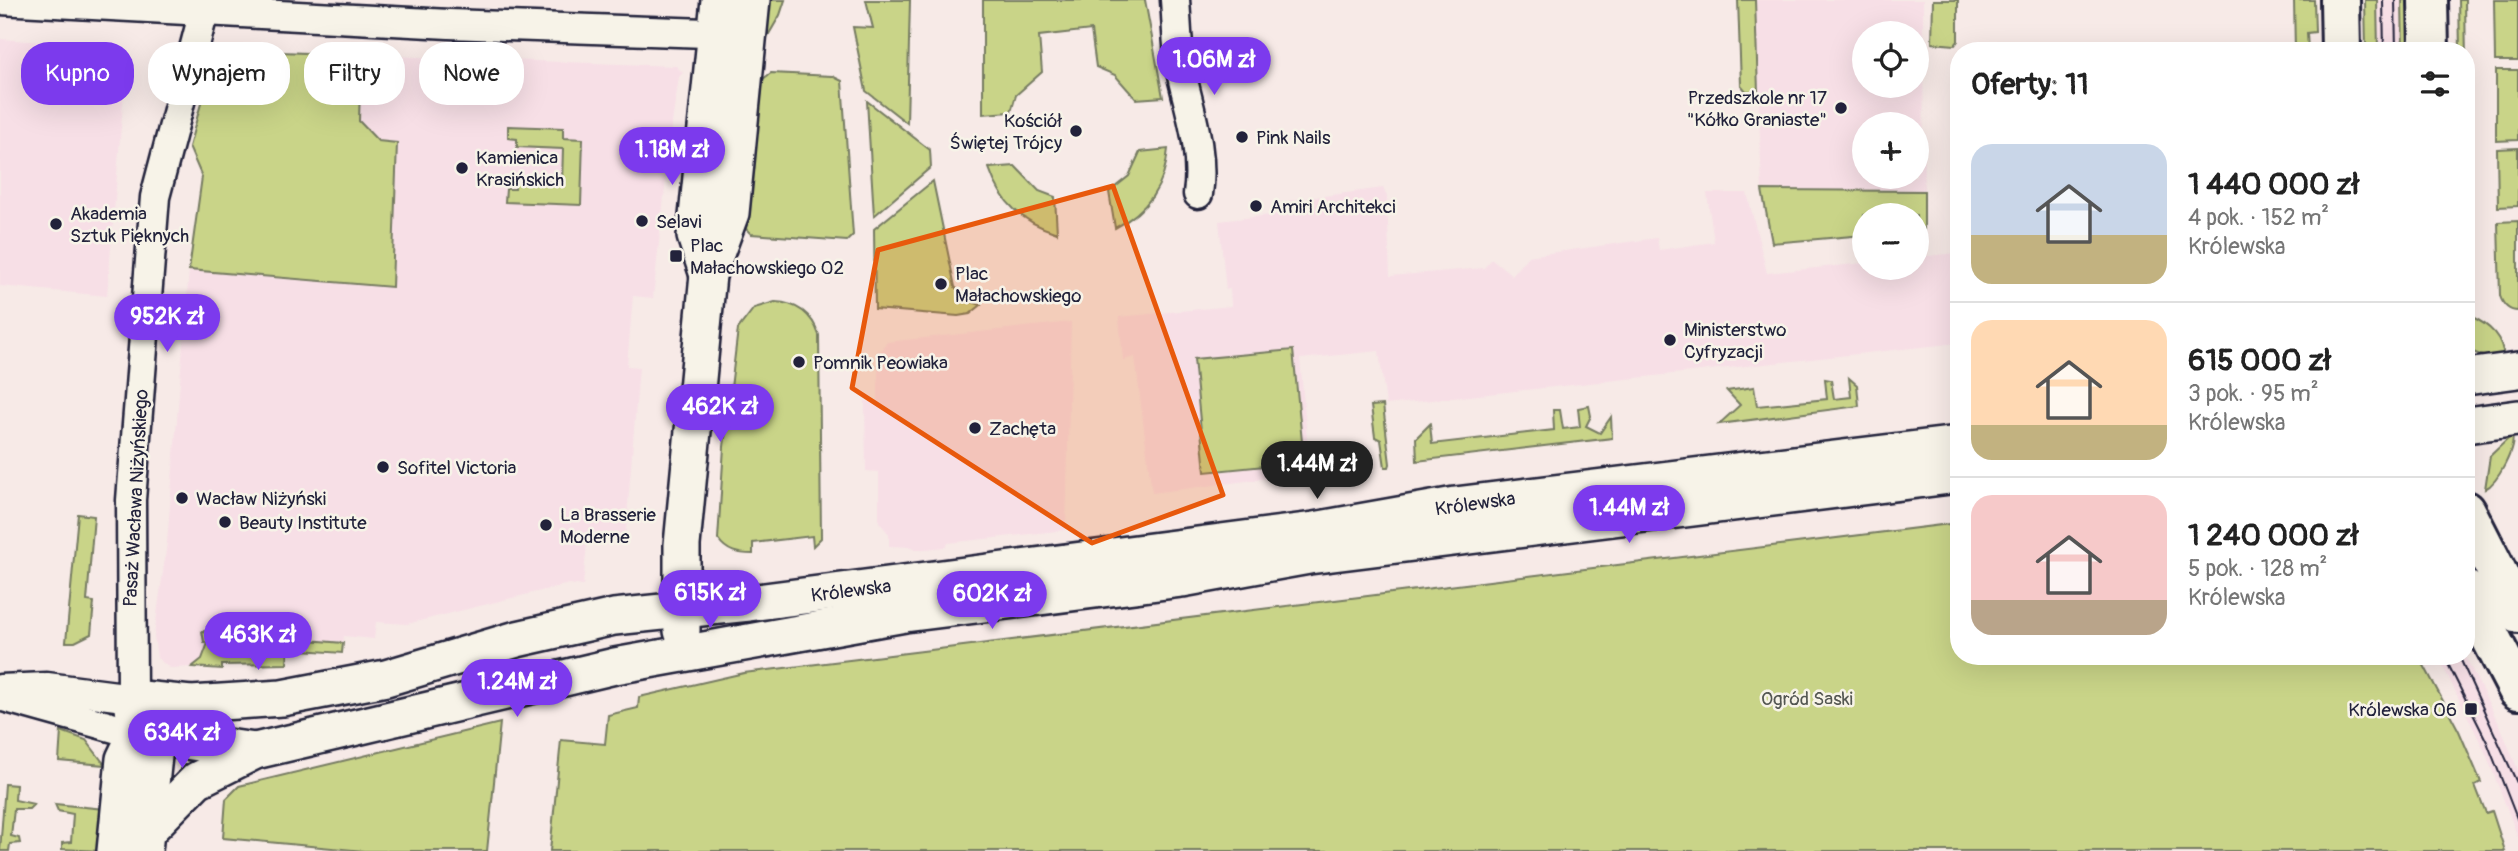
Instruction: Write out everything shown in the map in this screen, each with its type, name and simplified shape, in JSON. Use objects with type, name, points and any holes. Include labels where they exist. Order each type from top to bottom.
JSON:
[{"type":"main road","points":[[2340,0],[2341,42]]},
{"type":"main road","points":[[2428,0],[2429,42]]},
{"type":"main road","points":[[2475,528],[2518,612]]},
{"type":"main road","points":[[2475,607],[2518,690]]},
{"type":"street","points":[[0,0],[204,11],[247,6],[717,17],[750,35]]},
{"type":"street","points":[[683,652],[681,556],[708,275],[731,213],[752,0]]},
{"type":"street","points":[[1175,0],[1182,75],[1191,105],[1201,176],[1198,194]]},
{"type":"street","name":"Pasaż Wacława Niżyńskiego","points":[[132,698],[131,500],[155,197],[204,11]]},
{"type":"street","points":[[708,275],[695,236],[717,17]]},
{"type":"street","points":[[2475,376],[2518,370]]},
{"type":"street","points":[[2475,424],[2518,418]]},
{"type":"street","name":"Królewska","points":[[0,689],[47,687],[191,704],[282,698],[386,678],[517,639],[614,617],[1314,530],[1455,505],[1950,444]]},
{"type":"street","name":"Królewska","points":[[255,751],[683,652],[905,614],[1182,579],[1309,556],[1950,476]]},
{"type":"street","points":[[0,696],[136,734],[255,751]]},
{"type":"street","points":[[115,851],[124,759],[136,734],[132,698]]},
{"type":"street","points":[[136,734],[154,756],[147,840]]},
{"type":"street","points":[[147,840],[197,780],[255,751]]},
{"type":"highlighted area","points":[[1113,186],[1223,495],[1092,543],[852,388],[878,250]]},
{"type":"shaded area","name":"Przedszkole nr 17 \"Kółko Graniaste\"","points":[[1755,0],[1923,0],[1923,21],[1852,21],[1852,98],[1923,98],[1923,112],[1852,112],[1852,189],[1924,189],[1924,203],[1852,203],[1852,236],[1772,243],[1762,190]]},
{"type":"shaded area","points":[[2377,0],[2402,0],[2403,42],[2378,42]]},
{"type":"shaded area","name":"Akademia Sztuk Pięknych","points":[[0,39],[43,42],[21,42],[21,105],[123,105],[107,296],[0,286]]},
{"type":"shaded area","points":[[405,57],[419,57],[419,105],[524,105],[524,61],[676,66],[683,73],[679,77],[672,123],[653,298],[633,296],[627,366],[639,367],[625,542],[609,540],[609,534],[588,532],[583,586],[569,584],[407,624],[376,622],[374,639],[344,636],[342,653],[208,642],[202,659],[193,667],[170,668],[157,658],[154,636],[167,543],[189,270],[392,286],[396,143],[378,141],[359,121],[359,105],[405,105]]},
{"type":"shaded area","points":[[1383,188],[1387,197],[1390,276],[1484,268],[1492,259],[1512,275],[1528,256],[1657,238],[1659,250],[1714,242],[1707,193],[1747,193],[1767,273],[1852,264],[1852,280],[1929,280],[1929,256],[1950,254],[1950,344],[1386,405],[1379,351],[1300,359],[1310,473],[1152,493],[1135,357],[1123,360],[1119,317],[1231,306],[1230,289],[1226,290],[1219,221],[1288,213],[1287,201]]},
{"type":"shaded area","name":"Zachęta","points":[[1071,322],[1066,530],[948,543],[946,547],[914,550],[913,547],[889,546],[889,534],[879,522],[879,472],[866,471],[865,401],[878,401],[878,351],[882,350],[887,342]]},
{"type":"shaded area","points":[[2442,665],[2470,665],[2501,728],[2518,770],[2518,837],[2486,754]]},
{"type":"green space","points":[[762,0],[785,0],[780,15],[762,46]]},
{"type":"green space","points":[[866,0],[910,0],[907,123],[866,91],[853,27],[873,28]]},
{"type":"green space","points":[[983,0],[1145,0],[1163,97],[1136,99],[1115,75],[1096,67],[1091,30],[1039,36],[1042,72],[1016,95],[1011,112],[983,114]]},
{"type":"green space","points":[[1738,0],[1755,0],[1758,92],[1746,91],[1741,85]]},
{"type":"green space","points":[[1933,0],[1958,0],[1958,41],[1950,42],[1950,45],[1932,43]]},
{"type":"green space","points":[[2294,0],[2314,0],[2315,32],[2307,33],[2308,42],[2295,42]]},
{"type":"green space","points":[[2365,0],[2377,0],[2378,42],[2366,42]]},
{"type":"green space","points":[[2402,0],[2416,0],[2417,42],[2403,42]]},
{"type":"green space","points":[[2459,0],[2465,0],[2466,42],[2460,42]]},
{"type":"green space","points":[[2494,0],[2518,0],[2518,61],[2495,61]]},
{"type":"green space","points":[[290,52],[304,53],[304,105],[359,105],[359,121],[378,141],[397,143],[392,287],[189,270],[202,177],[189,147],[201,105],[290,105]]},
{"type":"green space","points":[[2496,70],[2518,70],[2518,140],[2496,141]]},
{"type":"green space","points":[[771,73],[832,76],[842,81],[853,235],[847,241],[751,234],[746,229],[763,79]]},
{"type":"green space","points":[[867,101],[930,150],[931,167],[874,216]]},
{"type":"green space","points":[[508,126],[563,128],[563,138],[583,139],[581,205],[505,202],[506,189],[515,189],[515,181],[562,182],[563,149],[517,147],[517,139],[508,138]]},
{"type":"green space","points":[[2518,148],[2518,206],[2498,207],[2497,149]]},
{"type":"green space","points":[[1168,149],[1163,175],[1152,196],[1136,214],[1115,228],[1109,192],[1129,176],[1140,152]]},
{"type":"green space","points":[[1015,166],[1039,191],[1055,197],[1057,233],[1033,223],[1014,210],[1000,191],[989,168]]},
{"type":"green space","points":[[933,181],[955,287],[967,300],[981,305],[970,314],[958,316],[875,309],[874,229]]},
{"type":"green space","points":[[1762,190],[1924,191],[1924,203],[1852,203],[1852,236],[1772,243]]},
{"type":"green space","points":[[2518,221],[2518,311],[2506,307],[2500,296],[2498,222]]},
{"type":"green space","points":[[775,302],[803,311],[819,335],[821,538],[813,546],[812,536],[753,543],[753,554],[742,553],[729,549],[718,539],[724,447],[738,329],[754,308]]},
{"type":"green space","points":[[2475,318],[2484,323],[2498,338],[2504,359],[2475,353]]},
{"type":"green space","points":[[1293,350],[1304,462],[1205,472],[1194,359]]},
{"type":"green space","points":[[1849,378],[1857,385],[1859,406],[1719,424],[1740,405],[1727,391],[1754,387],[1757,406],[1827,399],[1825,379],[1831,380],[1834,399],[1851,397]]},
{"type":"green space","points":[[1383,405],[1389,467],[1385,467],[1381,440],[1375,437],[1371,406]]},
{"type":"green space","points":[[1589,406],[1591,416],[1586,426],[1600,433],[1611,417],[1612,438],[1417,461],[1416,438],[1430,424],[1432,444],[1554,430],[1553,410],[1560,410],[1563,429],[1580,427],[1578,408]]},
{"type":"green space","points":[[2512,435],[2513,441],[2505,465],[2485,489],[2490,456]]},
{"type":"green space","points":[[78,514],[94,516],[87,601],[94,602],[91,634],[75,642],[66,642]]},
{"type":"green space","name":"Ogród Saski","points":[[1950,524],[1950,665],[2424,665],[2459,731],[2481,782],[2475,785],[2486,813],[2492,811],[2505,851],[550,851],[561,740],[605,744],[608,715],[638,708],[639,697],[744,673]]},
{"type":"green space","points":[[202,631],[343,643],[342,653],[288,649],[287,664],[222,665],[222,669],[192,667],[202,659],[208,643],[204,642]]},
{"type":"green space","points":[[500,723],[487,851],[364,851],[223,838],[226,799],[239,786]]},
{"type":"green space","points":[[61,731],[86,740],[105,765],[59,761]]},
{"type":"green space","points":[[5,784],[16,785],[15,800],[34,804],[29,809],[14,809],[11,836],[19,838],[20,843],[10,844],[9,851],[0,851]]},
{"type":"green space","points":[[55,804],[104,809],[100,851],[62,849],[62,843],[71,842],[73,814],[58,811]]},
{"type":"tram line","points":[[2383,0],[2384,42]]},
{"type":"tram line","points":[[2395,0],[2396,42]]},
{"type":"tram line","points":[[2448,665],[2487,742],[2518,821]]},
{"type":"tram line","points":[[2463,665],[2518,785]]},
{"type":"place","name":"Przedszkole nr 17 \"Kółko Graniaste\"","points":[[1841,108]]},
{"type":"place","name":"Kościół Świętej Trójcy","points":[[1076,131]]},
{"type":"place","name":"Pink Nails","points":[[1242,137]]},
{"type":"place","name":"Kamienica Krasińskich","points":[[462,168]]},
{"type":"place","name":"Amiri Architekci","points":[[1256,206]]},
{"type":"place","name":"Selavi","points":[[642,221]]},
{"type":"place","name":"Akademia Sztuk Pięknych","points":[[56,224]]},
{"type":"place","name":"Plac Małachowskiego 02","points":[[676,256]]},
{"type":"place","name":"Plac Małachowskiego","points":[[941,284]]},
{"type":"place","name":"Ministerstwo Cyfryzacji","points":[[1670,340]]},
{"type":"place","name":"Pomnik Peowiaka","points":[[799,362]]},
{"type":"place","name":"Zachęta","points":[[975,428]]},
{"type":"place","name":"Sofitel Victoria","points":[[383,467]]},
{"type":"place","name":"Wacław Niżyński","points":[[182,498]]},
{"type":"place","name":"Beauty Institute","points":[[225,522]]},
{"type":"place","name":"La Brasserie Moderne","points":[[546,525]]},
{"type":"place","name":"Królewska 06","points":[[2471,709]]}]
